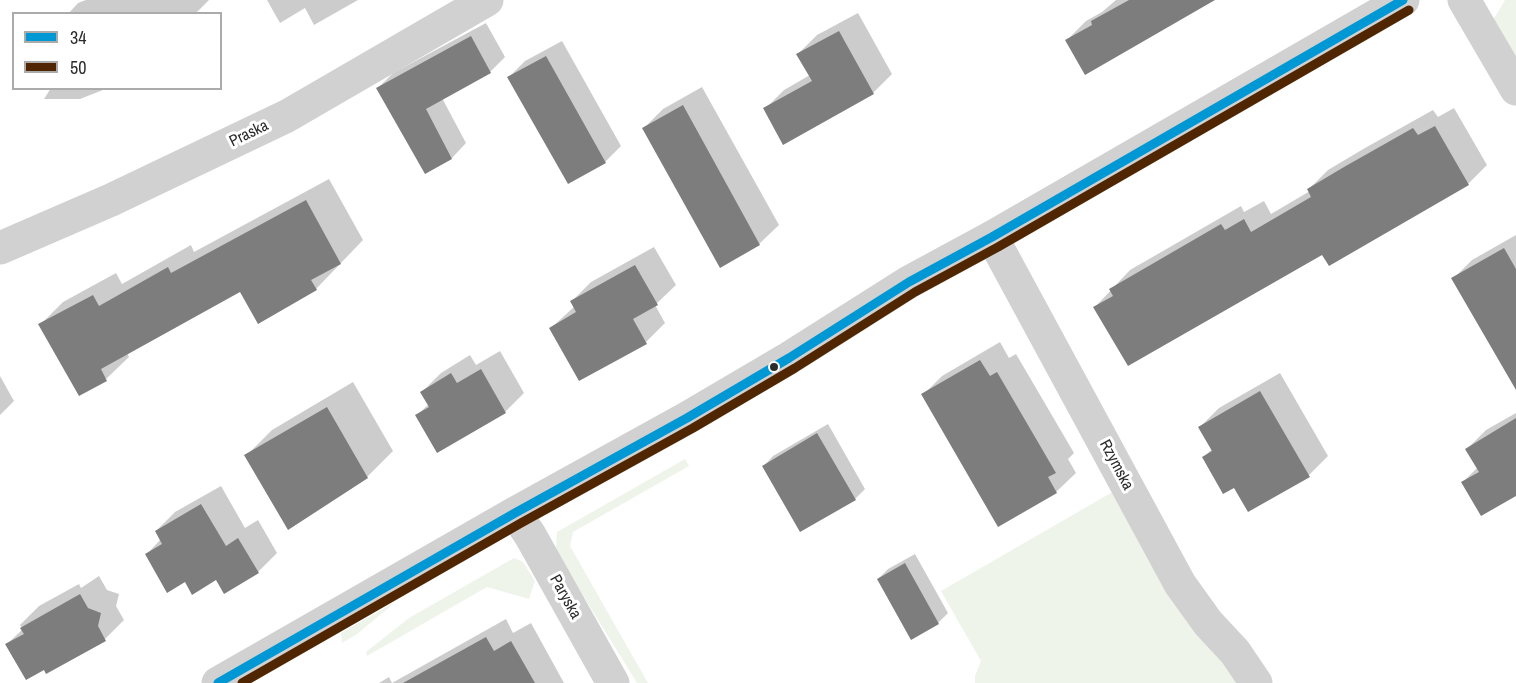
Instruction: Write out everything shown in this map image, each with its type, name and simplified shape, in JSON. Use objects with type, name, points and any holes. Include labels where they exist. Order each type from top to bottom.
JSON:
[{"type":"street","name":"Praska","points":[[0,248],[111,200],[287,116],[487,0]]},
{"type":"street","points":[[218,683],[515,513],[687,418],[789,358],[909,282],[992,237],[1403,0]]},
{"type":"street","points":[[1464,0],[1516,89]]},
{"type":"street","name":"Rzymska","points":[[992,237],[1180,584],[1208,623],[1235,652],[1256,683]]},
{"type":"street","name":"Paryska","points":[[515,513],[530,535],[613,683]]},
{"type":"shaded area","points":[[1505,0],[1516,0],[1516,69],[1490,25]]},
{"type":"shaded area","points":[[685,459],[689,466],[573,532],[570,546],[648,683],[637,683],[563,563],[556,547],[557,532]]},
{"type":"shaded area","points":[[1116,490],[1243,683],[975,683],[975,676],[981,661],[941,591]]},
{"type":"shaded area","points":[[514,558],[523,562],[535,581],[529,599],[487,587],[367,656],[366,652],[409,618]]},
{"type":"shaded area","points":[[397,601],[357,634],[342,643],[341,633]]},
{"type":"building","points":[[1129,0],[1215,0],[1085,75],[1065,40],[1092,25],[1091,21]]},
{"type":"building","points":[[839,31],[874,94],[783,145],[763,108],[812,81],[796,54]]},
{"type":"building","points":[[471,36],[491,73],[426,109],[452,159],[425,174],[376,88]]},
{"type":"building","points":[[546,56],[606,163],[568,184],[507,77]]},
{"type":"building","points":[[683,105],[760,245],[720,268],[642,128]]},
{"type":"building","points":[[1435,126],[1469,185],[1329,266],[1322,255],[1128,366],[1093,307],[1113,296],[1109,289],[1221,224],[1225,230],[1244,219],[1251,232],[1311,197],[1307,189],[1344,167],[1413,128],[1418,135]]},
{"type":"building","points":[[306,200],[341,264],[311,280],[317,290],[258,324],[240,292],[101,369],[107,381],[79,396],[38,324],[93,295],[99,306],[168,267],[171,273]]},
{"type":"building","points":[[1504,248],[1516,269],[1516,390],[1451,278]]},
{"type":"building","points":[[635,265],[658,305],[633,319],[647,344],[579,381],[549,328],[576,312],[570,301]]},
{"type":"building","points":[[980,360],[990,376],[997,372],[1056,473],[1048,477],[1057,493],[998,527],[921,394]]},
{"type":"building","points":[[481,369],[506,413],[437,453],[415,415],[429,407],[420,392],[451,373],[457,383]]},
{"type":"building","points":[[1260,391],[1310,477],[1248,512],[1234,488],[1223,494],[1202,457],[1212,451],[1198,427]]},
{"type":"building","points":[[327,407],[368,478],[288,530],[244,455]]},
{"type":"building","points":[[1516,418],[1516,496],[1481,516],[1461,482],[1479,472],[1465,449]]},
{"type":"building","points":[[817,433],[856,500],[800,532],[762,466]]},
{"type":"building","points":[[201,504],[226,546],[238,538],[259,573],[224,594],[216,580],[192,595],[185,582],[167,593],[145,554],[162,544],[155,531]]},
{"type":"building","points":[[905,563],[939,624],[911,640],[877,579]]},
{"type":"building","points":[[80,594],[88,608],[101,613],[98,626],[106,641],[46,674],[44,670],[26,680],[5,644],[24,634],[20,628]]},
{"type":"building","points":[[486,637],[494,651],[511,641],[535,683],[403,683]]},
{"type":"transit line","name":"34","points":[[218,683],[515,513],[687,418],[789,358],[909,282],[992,237],[1403,0]]},
{"type":"transit line","name":"50","points":[[242,683],[521,523],[693,428],[795,368],[915,292],[998,247],[1409,10]]}]
